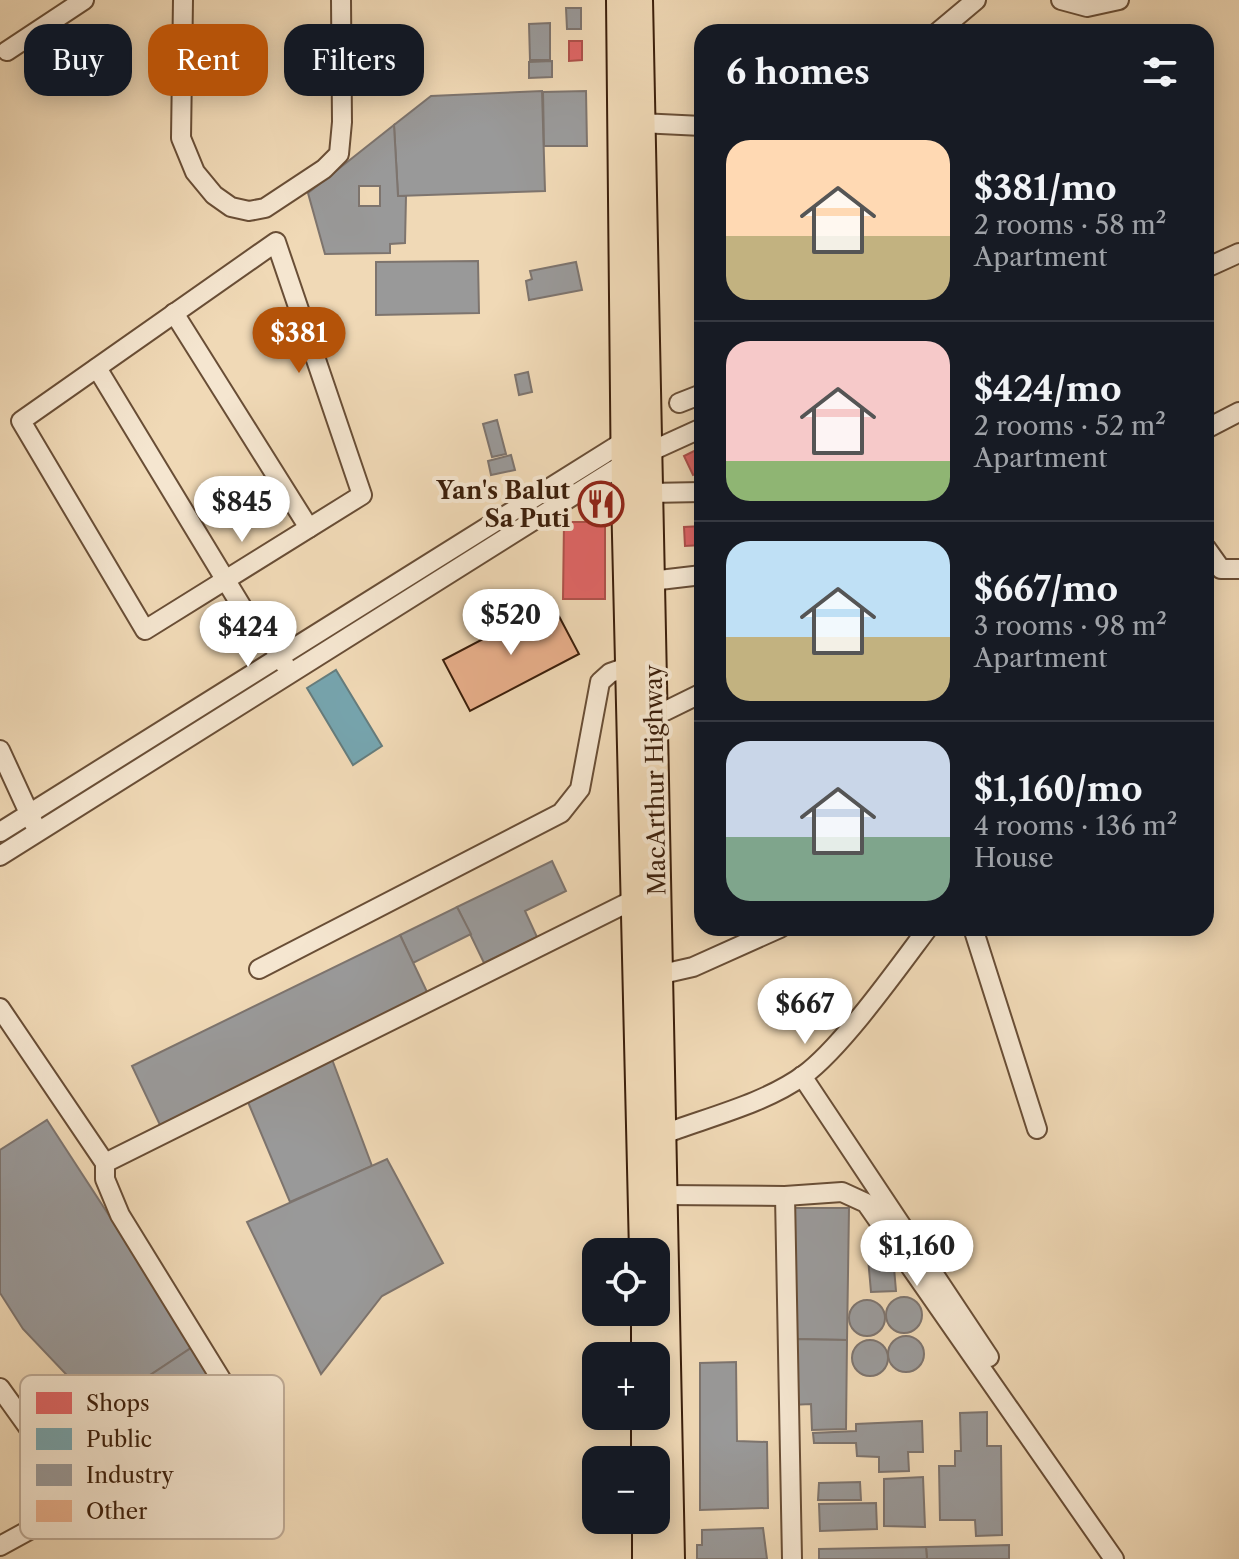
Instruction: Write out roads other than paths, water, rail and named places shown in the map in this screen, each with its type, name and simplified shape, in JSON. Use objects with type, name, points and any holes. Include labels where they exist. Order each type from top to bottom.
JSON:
[{"type":"highway","name":"MacArthur Highway","points":[[620,0],[631,123],[637,445],[630,666],[644,722],[647,977],[643,1238]]},
{"type":"highway","name":"MacArthur Highway","points":[[631,123],[639,0]]},
{"type":"highway","name":"MacArthur Highway","points":[[637,445],[649,493],[651,581],[637,898],[647,924]]},
{"type":"highway","name":"MacArthur Highway","points":[[647,977],[661,1135],[671,1559]]},
{"type":"highway","points":[[646,1534],[646,1559]]},
{"type":"street","points":[[7,51],[84,0]]},
{"type":"street","points":[[183,0],[181,138],[195,172],[214,195],[231,207],[249,211],[279,200],[339,154],[342,122],[341,0]]},
{"type":"street","points":[[948,24],[976,0]]},
{"type":"street","points":[[1061,0],[1087,7],[1119,0]]},
{"type":"street","points":[[631,123],[694,126]]},
{"type":"street","points":[[276,242],[362,495],[145,630],[21,421],[97,368],[276,242]]},
{"type":"street","points":[[1214,264],[1239,253]]},
{"type":"street","points":[[174,313],[309,528]]},
{"type":"street","points":[[97,368],[245,612],[247,627],[280,668]]},
{"type":"street","points":[[679,403],[694,397]]},
{"type":"street","points":[[1214,425],[1239,412]]},
{"type":"street","points":[[0,832],[280,668],[637,445],[694,430]]},
{"type":"street","points":[[649,493],[694,492]]},
{"type":"street","points":[[1214,560],[1218,566],[1233,570]]},
{"type":"street","points":[[651,581],[694,576]]},
{"type":"street","points":[[259,969],[561,813],[580,789],[600,682],[610,673],[630,666]]},
{"type":"street","points":[[0,856],[280,668]]},
{"type":"street","points":[[644,722],[694,697]]},
{"type":"street","points":[[0,750],[38,832]]},
{"type":"street","points":[[105,1163],[637,898]]},
{"type":"street","points":[[647,977],[729,954],[764,936]]},
{"type":"street","points":[[661,1135],[770,1094],[802,1076],[848,1028],[922,936]]},
{"type":"street","points":[[976,936],[1037,1129]]},
{"type":"street","points":[[0,1008],[105,1163],[105,1179],[120,1215],[219,1375]]},
{"type":"street","points":[[802,1076],[1067,1475]]},
{"type":"street","points":[[663,1195],[785,1196],[842,1192],[854,1195],[875,1213],[1114,1559]]},
{"type":"street","points":[[785,1196],[792,1559]]},
{"type":"street","points":[[0,1388],[20,1416]]},
{"type":"street","points":[[1,1543],[20,1533]]},
{"type":"place","name":"Yan's Balut Sa Puti","points":[[601,504]]}]
